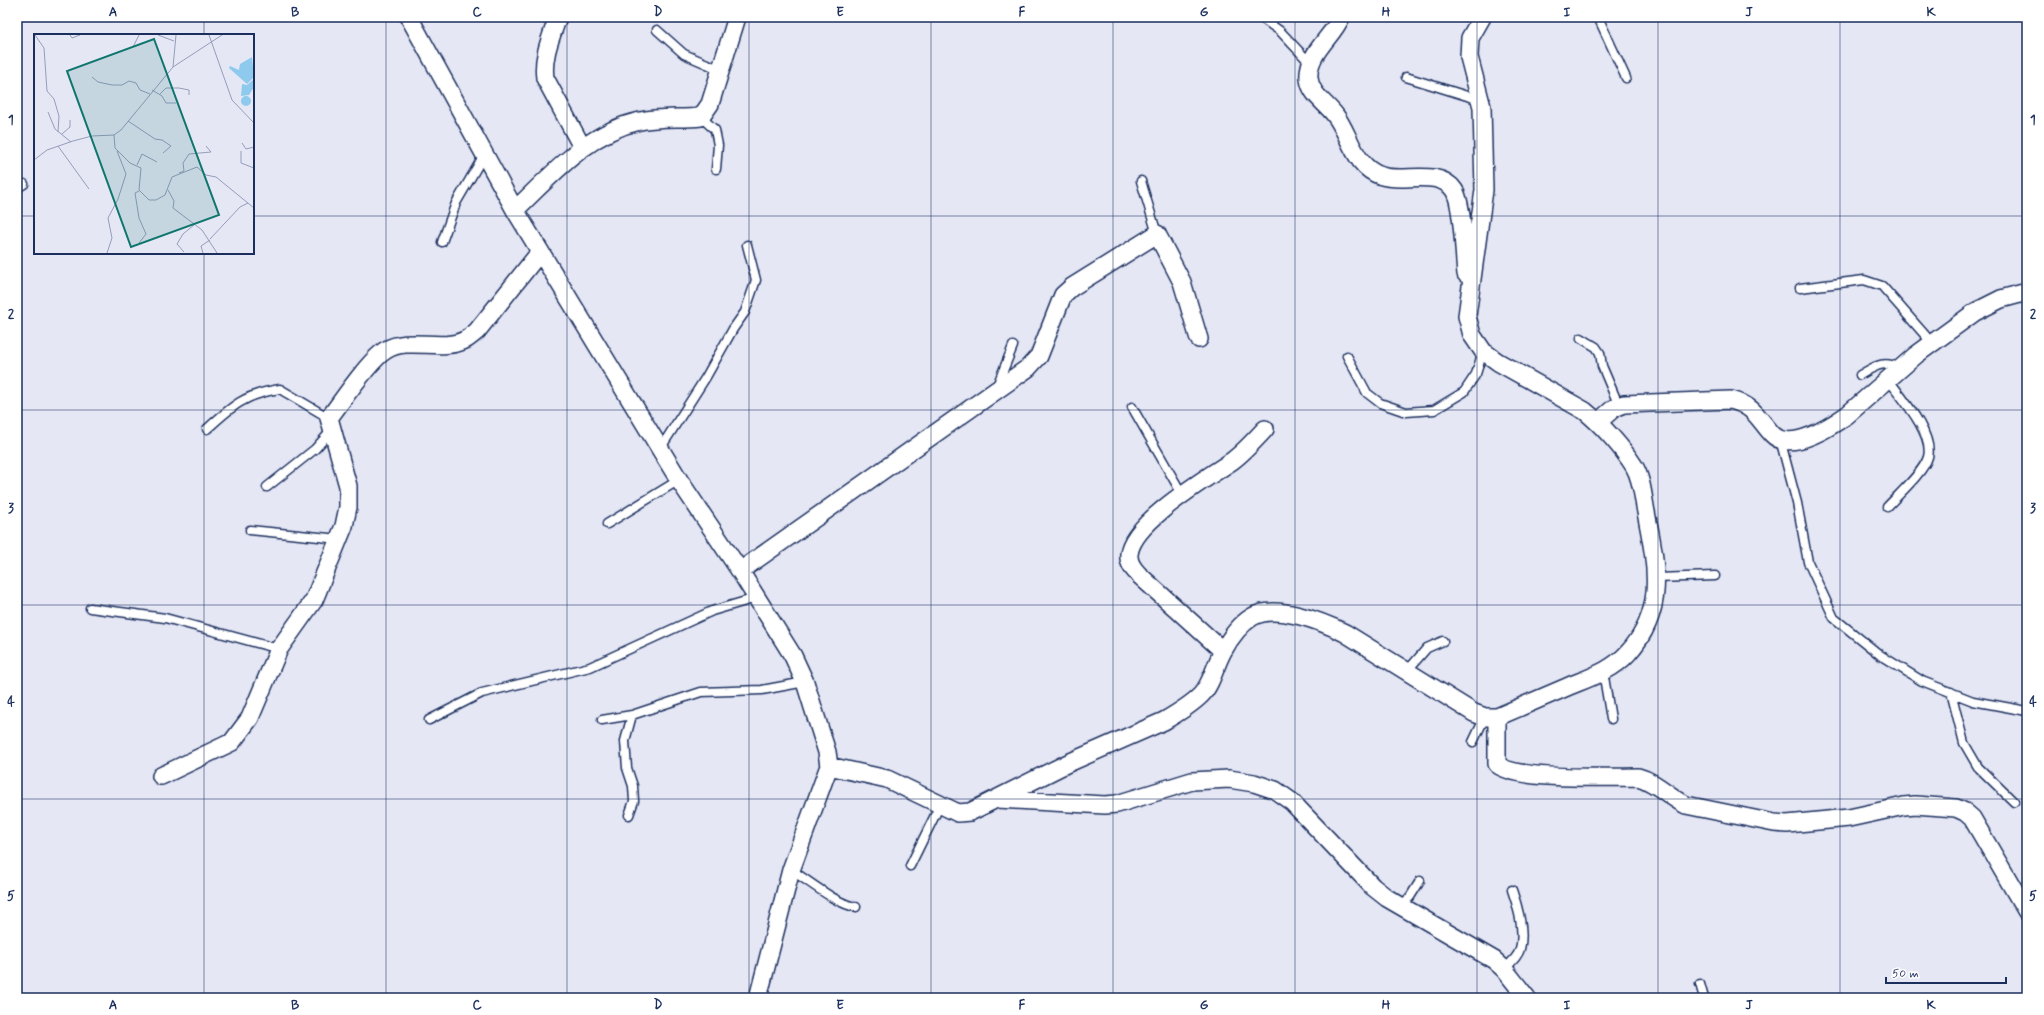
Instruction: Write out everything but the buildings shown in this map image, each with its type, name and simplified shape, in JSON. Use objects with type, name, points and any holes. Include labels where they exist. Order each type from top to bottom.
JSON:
[{"type":"street","points":[[409,17],[515,210],[540,252],[679,480],[740,571],[793,656],[805,682],[827,752],[829,766],[791,870],[758,998]]},
{"type":"street","points":[[558,17],[545,56],[545,78],[582,147]]},
{"type":"street","points":[[515,210],[582,147],[610,131],[640,121],[701,117],[710,104],[737,17]]},
{"type":"street","points":[[1341,17],[1338,24],[1316,53],[1311,64],[1309,78],[1314,92],[1335,114],[1356,154],[1373,172],[1390,178],[1435,179],[1445,182],[1454,190],[1459,203],[1468,300]]},
{"type":"street","points":[[829,766],[887,779],[958,813],[970,812],[1176,714],[1202,695],[1223,651],[1237,629],[1253,616],[1272,612],[1293,614],[1331,626],[1345,633],[1474,713],[1491,717],[1610,668],[1628,654],[1642,634],[1652,612],[1657,588],[1656,562],[1640,481],[1634,466],[1598,422],[1586,412],[1498,362],[1483,351],[1472,335],[1467,316],[1484,190],[1481,100],[1469,57],[1470,38],[1482,17]]},
{"type":"street","points":[[740,571],[1028,368],[1039,356],[1062,295],[1072,286],[1157,234],[1182,282],[1199,339]]},
{"type":"street","points":[[161,776],[232,742],[250,718],[279,649],[314,600],[338,539],[348,506],[348,486],[331,424],[375,359],[386,349],[400,345],[451,344],[465,340],[477,331],[540,252]]},
{"type":"street","points":[[1598,422],[1614,408],[1624,404],[1730,400],[1742,403],[1753,410],[1774,435],[1780,439],[1790,441],[1799,440],[1835,424],[1932,343],[1988,305],[2001,299],[2027,292]]},
{"type":"street","points":[[1223,651],[1139,575],[1131,566],[1129,554],[1132,543],[1152,521],[1182,494],[1233,460],[1265,429]]},
{"type":"street","points":[[1491,717],[1497,764],[1506,771],[1566,777],[1638,777],[1647,780],[1676,801],[1686,805],[1774,823],[1787,824],[1858,817],[1904,806],[1956,808],[1966,812],[1972,818],[2027,912]]},
{"type":"street","points":[[996,799],[1105,805],[1117,804],[1192,781],[1229,779],[1254,783],[1275,790],[1292,802],[1373,887],[1401,906],[1494,960],[1504,969],[1527,998]]},
{"type":"lane","points":[[1260,17],[1280,31],[1311,64]]},
{"type":"lane","points":[[1598,17],[1626,78]]},
{"type":"lane","points":[[657,30],[684,54],[721,70]]},
{"type":"lane","points":[[1406,77],[1481,100]]},
{"type":"lane","points":[[701,117],[715,130],[718,145],[716,169]]},
{"type":"lane","points":[[442,242],[456,203],[484,154]]},
{"type":"lane","points":[[1141,181],[1157,234]]},
{"type":"lane","points":[[660,449],[706,377],[733,329],[745,312],[756,280],[747,245]]},
{"type":"lane","points":[[1800,288],[1864,280],[1882,286],[1932,343]]},
{"type":"lane","points":[[1581,338],[1596,347],[1600,353],[1602,366],[1619,406]]},
{"type":"lane","points":[[995,391],[1013,346]]},
{"type":"lane","points":[[1347,356],[1367,393],[1380,403],[1406,412],[1434,410],[1464,392],[1476,374],[1483,351]]},
{"type":"lane","points":[[1860,375],[1881,363],[1893,364],[1901,368]]},
{"type":"lane","points":[[1887,507],[1916,477],[1928,457],[1928,446],[1925,433],[1888,379]]},
{"type":"lane","points":[[207,430],[232,406],[250,397],[280,388],[331,424],[315,449],[267,487]]},
{"type":"lane","points":[[1132,407],[1182,494]]},
{"type":"lane","points":[[1780,439],[1796,503],[1808,562],[1834,618],[1880,655],[1922,681],[1973,700],[2027,711]]},
{"type":"lane","points":[[607,524],[679,480]]},
{"type":"lane","points":[[250,530],[338,539]]},
{"type":"lane","points":[[1656,578],[1715,576]]},
{"type":"lane","points":[[429,720],[482,693],[590,667],[712,611],[756,598]]},
{"type":"lane","points":[[90,608],[165,618],[279,649]]},
{"type":"lane","points":[[1407,671],[1427,648],[1443,641]]},
{"type":"lane","points":[[1603,671],[1611,719]]},
{"type":"lane","points":[[602,720],[632,715],[701,692],[762,690],[805,682]]},
{"type":"lane","points":[[1951,692],[1964,744],[1978,767],[2014,802]]},
{"type":"lane","points":[[629,815],[634,801],[633,786],[627,768],[626,741],[632,715]]},
{"type":"lane","points":[[1473,742],[1491,717]]},
{"type":"lane","points":[[910,866],[940,805]]},
{"type":"lane","points":[[791,870],[834,899],[856,908]]},
{"type":"lane","points":[[1401,906],[1420,881]]},
{"type":"lane","points":[[1504,969],[1513,962],[1520,950],[1519,909],[1512,890]]},
{"type":"lane","points":[[1700,984],[1704,998]]}]
